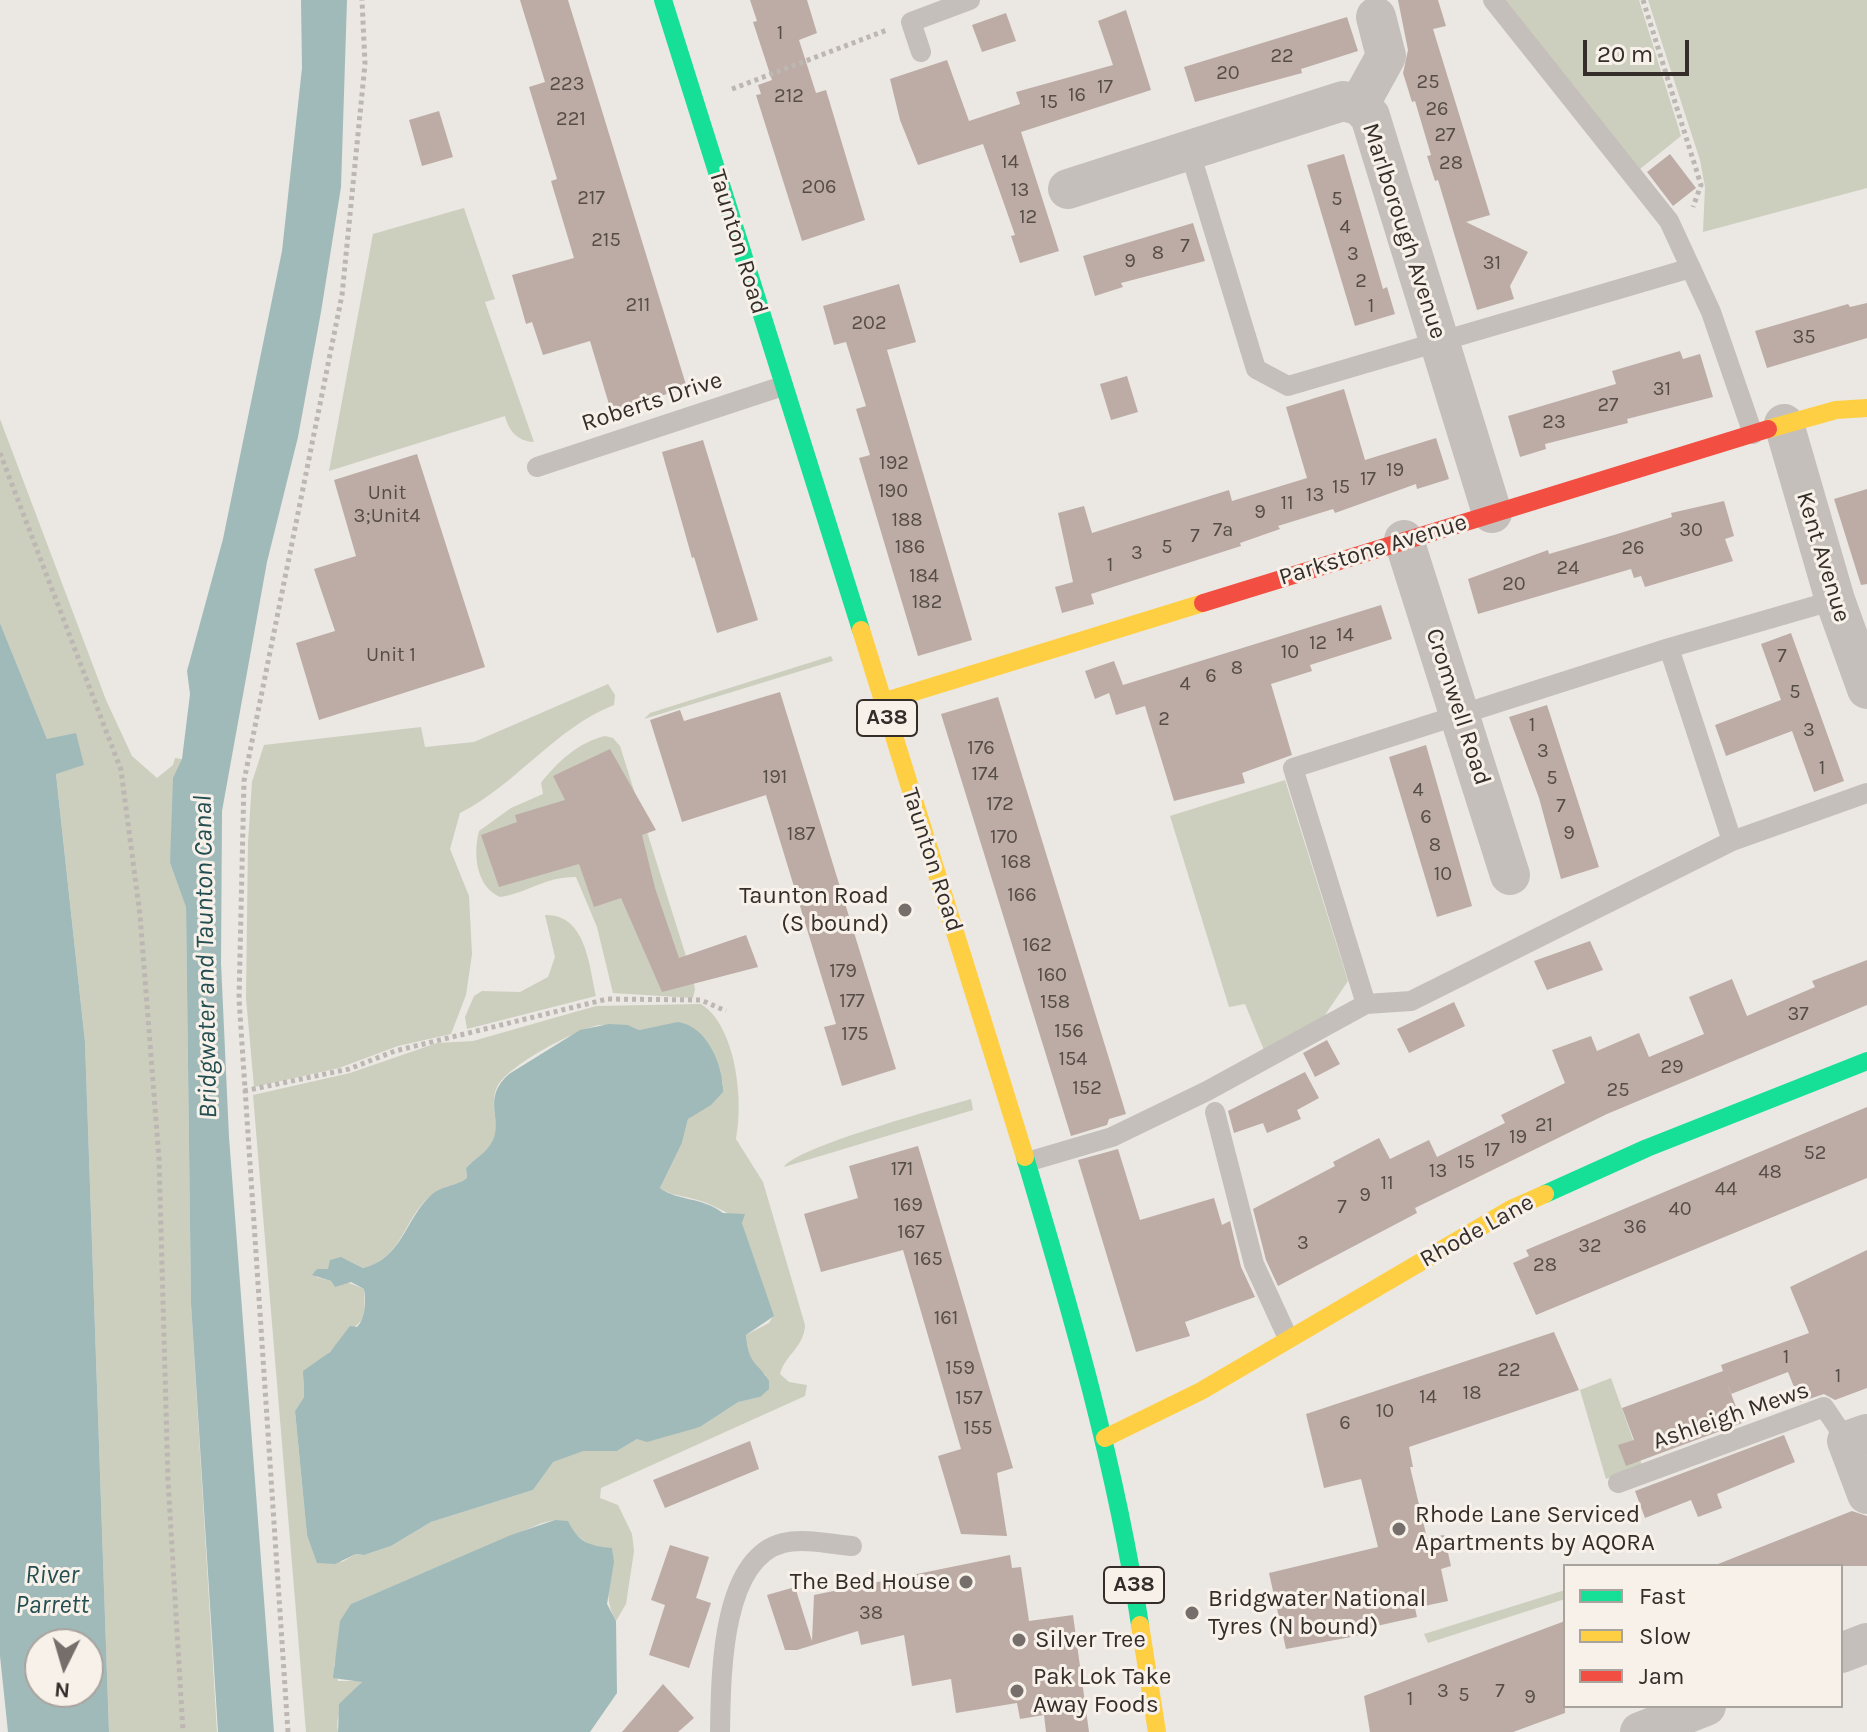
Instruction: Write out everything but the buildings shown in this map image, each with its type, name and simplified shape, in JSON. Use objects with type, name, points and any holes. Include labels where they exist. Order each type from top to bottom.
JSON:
[{"type":"street","name":"Taunton Road","points":[[663,0],[1027,1162],[1105,1438],[1129,1551],[1157,1732]]},
{"type":"street","points":[[1359,105],[1386,56],[1376,17]]},
{"type":"street","name":"Marlborough Avenue","points":[[1068,189],[1343,101],[1359,105],[1370,116],[1492,513]]},
{"type":"street","name":"Parkstone Avenue","points":[[882,702],[1768,429],[1836,410],[1867,408]]},
{"type":"street","name":"Kent Avenue","points":[[1768,429],[1835,600],[1858,636],[1867,689]]},
{"type":"street","name":"Cromwell Road","points":[[1404,540],[1462,715],[1510,875]]},
{"type":"street","name":"Rhode Lane","points":[[1105,1438],[1201,1391],[1511,1209],[1647,1148],[1867,1061]]},
{"type":"street","points":[[1857,1437],[1867,1494]]},
{"type":"street","points":[[1843,1652],[1867,1643]]},
{"type":"street","points":[[1640,1732],[1701,1708]]},
{"type":"lane","points":[[921,52],[911,22],[970,0]]},
{"type":"lane","points":[[1493,0],[1669,221],[1768,429]]},
{"type":"lane","points":[[1189,149],[1256,369],[1288,386],[1691,268]]},
{"type":"lane","name":"Roberts Drive","points":[[537,467],[783,386]]},
{"type":"lane","points":[[1366,1004],[1293,768],[1669,648],[1835,600]]},
{"type":"lane","points":[[1669,648],[1732,841]]},
{"type":"lane","points":[[1027,1162],[1112,1137],[1207,1091],[1366,1004],[1411,1001],[1732,841],[1867,793]]},
{"type":"lane","points":[[1215,1112],[1254,1264],[1288,1338]]},
{"type":"lane","name":"Ashleigh Mews","points":[[1618,1483],[1824,1407],[1857,1437]]},
{"type":"lane","points":[[720,1732],[727,1639],[740,1581],[749,1565],[763,1552],[784,1543],[852,1546]]},
{"type":"path","points":[[288,1732],[239,999],[244,781],[342,295],[365,64],[362,0]]},
{"type":"path","points":[[1643,0],[1701,185],[1700,193],[1676,235]]},
{"type":"path","points":[[695,103],[911,22]]},
{"type":"path","points":[[0,453],[121,770],[142,928],[159,1159],[168,1480],[183,1732]]},
{"type":"path","points":[[244,1091],[349,1069],[395,1051],[607,999],[701,1000],[726,1011]]},
{"type":"green space","points":[[1505,0],[1639,0],[1681,136],[1640,169]]},
{"type":"green space","points":[[1648,0],[1867,0],[1867,188],[1703,232],[1705,187],[1700,160]]},
{"type":"green space","points":[[464,208],[495,299],[485,302],[534,442],[523,440],[515,434],[505,416],[329,471],[373,234]]},
{"type":"green space","points":[[0,419],[106,700],[132,756],[157,778],[173,765],[175,758],[182,759],[170,863],[186,906],[191,1304],[217,1732],[109,1732],[85,1042],[56,773],[84,765],[47,739],[0,623]]},
{"type":"green space","points":[[831,656],[833,661],[644,719],[650,713]]},
{"type":"green space","points":[[608,684],[615,695],[614,705],[573,728],[499,788],[460,813],[450,849],[469,896],[472,954],[466,995],[451,1034],[398,1046],[339,1068],[254,1087],[246,998],[248,842],[252,782],[264,745],[421,727],[425,747],[474,742]]},
{"type":"green space","points":[[605,736],[613,738],[620,746],[691,972],[695,989],[693,998],[613,993],[597,927],[576,877],[556,879],[500,897],[481,878],[476,850],[479,831],[511,808],[543,794],[541,783],[561,760],[586,743]]},
{"type":"green space","points":[[1285,780],[1348,981],[1323,1018],[1264,1050],[1245,1004],[1229,1007],[1170,816]]},
{"type":"green space","points":[[545,915],[559,917],[577,932],[588,956],[596,996],[467,1029],[465,1017],[474,996],[482,991],[520,992],[548,977],[555,957]]},
{"type":"green space","points":[[701,1004],[722,1029],[730,1046],[738,1085],[736,1139],[763,1182],[805,1325],[801,1340],[780,1374],[789,1382],[807,1385],[805,1396],[601,1488],[600,1498],[618,1505],[632,1534],[634,1551],[626,1604],[616,1621],[609,1601],[612,1549],[593,1547],[555,1520],[542,1523],[351,1604],[334,1665],[338,1681],[362,1681],[341,1709],[338,1732],[306,1732],[253,1095],[350,1073],[437,1043],[473,1041],[596,1006]],"holes":[[[628,1025],[639,1030],[660,1026],[713,1054],[723,1084],[688,1119],[682,1143],[660,1188],[711,1205],[742,1223],[773,1316],[769,1323],[746,1335],[753,1363],[766,1375],[760,1397],[737,1402],[700,1427],[637,1439],[617,1451],[583,1450],[552,1462],[533,1490],[431,1522],[391,1546],[364,1555],[356,1554],[342,1562],[315,1551],[307,1535],[295,1411],[304,1397],[303,1378],[365,1317],[364,1289],[344,1281],[335,1287],[331,1281],[316,1277],[317,1269],[328,1269],[345,1259],[363,1268],[376,1263],[394,1248],[429,1197],[467,1178],[466,1168],[493,1141],[497,1087],[514,1069],[558,1041],[587,1028]]]},
{"type":"green space","points":[[971,1099],[973,1110],[784,1167],[814,1149],[840,1139]]},
{"type":"green space","points":[[1611,1378],[1642,1465],[1606,1479],[1580,1390]]},
{"type":"green space","points":[[1563,1591],[1563,1600],[1428,1643],[1424,1634]]},
{"type":"water","name":"Bridgwater and Taunton Canal","points":[[301,0],[347,0],[341,187],[298,437],[267,562],[222,811],[221,963],[229,1137],[274,1732],[218,1732],[191,1304],[186,907],[170,863],[173,778],[182,759],[190,694],[187,671],[223,539],[282,251],[302,68]]},
{"type":"water","name":"River Parrett","points":[[0,623],[47,739],[76,733],[84,765],[56,774],[85,1042],[109,1732],[8,1732],[0,1656]]},
{"type":"water","points":[[678,1022],[697,1031],[711,1048],[720,1070],[723,1092],[711,1105],[688,1119],[682,1143],[660,1188],[723,1213],[745,1214],[742,1223],[774,1316],[746,1335],[747,1345],[751,1358],[769,1381],[769,1389],[760,1397],[738,1402],[700,1427],[647,1442],[637,1439],[617,1451],[583,1451],[553,1462],[533,1490],[431,1522],[391,1546],[364,1555],[356,1554],[335,1564],[317,1563],[307,1535],[295,1411],[304,1397],[303,1371],[330,1352],[350,1326],[357,1327],[364,1314],[365,1299],[364,1289],[351,1282],[335,1287],[331,1281],[312,1275],[317,1269],[328,1269],[330,1260],[341,1257],[363,1268],[376,1263],[394,1248],[429,1197],[467,1178],[466,1168],[493,1140],[496,1124],[494,1100],[501,1083],[509,1074],[580,1030],[609,1024],[628,1025],[639,1030]]},
{"type":"water","points":[[555,1520],[568,1521],[585,1542],[612,1548],[614,1562],[607,1604],[616,1621],[617,1693],[590,1732],[338,1732],[339,1704],[362,1682],[333,1678],[340,1621],[351,1604],[511,1535]]},
{"type":"traffic: fast","points":[[663,0],[861,630]]},
{"type":"traffic: fast","points":[[1545,1194],[1647,1148],[1867,1061]]},
{"type":"traffic: fast","points":[[1025,1157],[1105,1448],[1140,1625]]},
{"type":"traffic: slow","points":[[1768,429],[1836,410],[1867,408]]},
{"type":"traffic: slow","points":[[882,702],[1203,603]]},
{"type":"traffic: slow","points":[[861,630],[1025,1157]]},
{"type":"traffic: slow","points":[[1105,1438],[1201,1391],[1511,1209],[1545,1194]]},
{"type":"traffic: slow","points":[[1140,1625],[1157,1732]]},
{"type":"traffic: jam","points":[[1203,603],[1768,429]]},
{"type":"place","name":"Taunton Road (S bound)","points":[[905,910]]},
{"type":"place","name":"Rhode Lane Serviced Apartments by AQORA","points":[[1399,1529]]},
{"type":"place","name":"The Bed House","points":[[966,1582]]},
{"type":"place","name":"Bridgwater National Tyres (N bound)","points":[[1192,1613]]},
{"type":"place","name":"Silver Tree","points":[[1019,1640]]},
{"type":"place","name":"Pak Lok Take Away Foods","points":[[1017,1691]]}]
